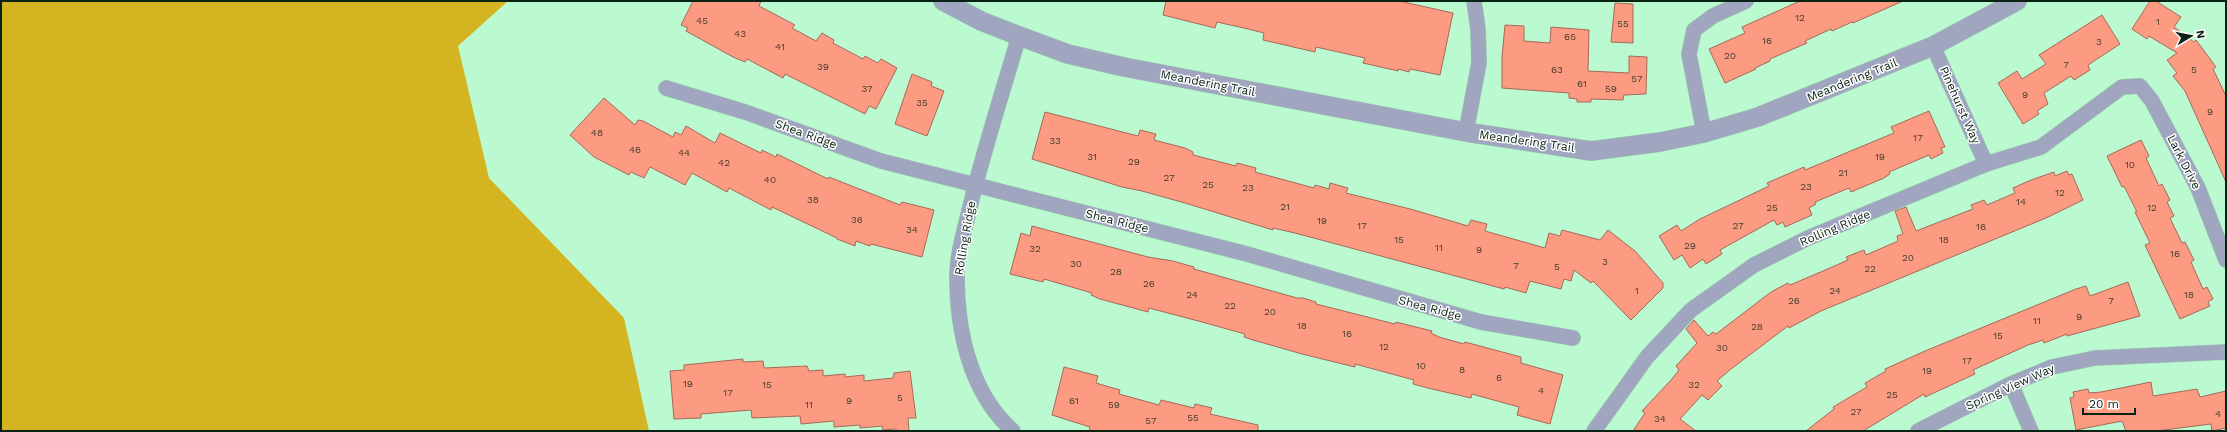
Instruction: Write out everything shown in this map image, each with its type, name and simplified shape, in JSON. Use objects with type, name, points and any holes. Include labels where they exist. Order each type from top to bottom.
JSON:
[{"type":"street","name":"Meandering Trail","points":[[943,1],[981,21],[1068,54],[1124,67],[1466,132],[1591,151],[1660,142],[1704,133],[1758,117],[1933,46],[2017,1]]},
{"type":"street","points":[[1466,132],[1478,63],[1478,29],[1474,1]]},
{"type":"street","points":[[1704,133],[1688,54],[1694,30],[1713,16],[1746,1]]},
{"type":"street","name":"Rolling Ridge","points":[[1012,431],[987,399],[968,363],[959,315],[957,275],[975,185],[1019,36]]},
{"type":"street","name":"Pinehurst Way","points":[[1933,46],[1986,164]]},
{"type":"street","name":"Lark Drive","points":[[2122,87],[2140,86],[2152,101],[2198,188],[2226,260]]},
{"type":"street","name":"Rolling Ridge","points":[[1594,431],[1647,357],[1691,310],[1754,265],[1808,238],[1986,164],[2041,147],[2122,87]]},
{"type":"street","name":"Shea Ridge","points":[[666,88],[745,112],[881,161],[1247,254],[1481,322],[1573,338]]},
{"type":"street","name":"Spring View Way","points":[[1918,431],[2012,384],[2052,367],[2094,358],[2226,352]]},
{"type":"street","points":[[2012,384],[2032,431]]},
{"type":"shaded area","points":[[1,1],[508,1],[458,46],[489,178],[624,318],[649,431],[1,431]]},
{"type":"building","points":[[693,1],[761,1],[759,6],[795,25],[792,28],[816,41],[822,33],[834,40],[833,43],[863,59],[865,56],[878,63],[881,59],[897,68],[876,109],[869,106],[865,114],[785,74],[783,78],[747,59],[745,62],[733,57],[686,31],[688,28],[681,25]]},
{"type":"building","points":[[1166,1],[1399,1],[1453,13],[1440,75],[1410,69],[1409,72],[1398,69],[1398,71],[1363,63],[1365,58],[1316,47],[1315,52],[1263,40],[1264,33],[1248,29],[1217,22],[1215,28],[1163,15]]},
{"type":"building","points":[[1800,1],[1903,1],[1853,23],[1852,22],[1832,31],[1831,29],[1805,41],[1807,43],[1770,59],[1770,61],[1755,68],[1756,69],[1725,83],[1709,49],[1745,33],[1742,27]]},
{"type":"building","points":[[2150,1],[2156,1],[2181,17],[2174,27],[2194,42],[2196,40],[2216,67],[2213,69],[2226,96],[2226,182],[2185,91],[2173,76],[2177,73],[2167,60],[2177,53],[2149,36],[2147,39],[2132,29]]},
{"type":"building","points":[[1615,3],[1633,4],[1633,43],[1611,42]]},
{"type":"building","points":[[2102,15],[2120,44],[2088,65],[2090,70],[2074,80],[2071,76],[2044,93],[2048,104],[2037,111],[2039,114],[2023,124],[1998,83],[2017,71],[2022,79],[2046,64],[2039,55]]},
{"type":"building","points":[[1505,25],[1524,26],[1524,41],[1550,43],[1551,27],[1589,30],[1588,71],[1629,73],[1629,56],[1647,57],[1646,94],[1624,95],[1623,100],[1591,99],[1591,102],[1577,102],[1577,99],[1569,98],[1569,93],[1502,88],[1502,57]]},
{"type":"building","points":[[912,74],[932,82],[931,86],[944,91],[927,136],[895,124]]},
{"type":"building","points":[[604,98],[635,125],[638,120],[643,121],[673,137],[675,132],[681,135],[686,126],[715,143],[720,133],[761,153],[762,150],[776,157],[777,154],[828,179],[829,177],[900,205],[902,202],[934,210],[922,257],[871,244],[870,246],[856,241],[855,246],[837,239],[772,207],[771,210],[729,188],[727,192],[692,173],[685,185],[650,167],[644,178],[631,172],[629,175],[594,157],[570,135]]},
{"type":"building","points":[[1929,111],[1945,147],[1941,148],[1943,153],[1931,159],[1929,155],[1889,172],[1890,174],[1884,178],[1851,192],[1849,188],[1815,202],[1816,204],[1809,208],[1812,215],[1785,227],[1783,222],[1777,225],[1774,220],[1720,250],[1722,254],[1706,264],[1703,259],[1690,268],[1682,255],[1674,260],[1659,236],[1677,225],[1681,231],[1700,219],[1769,186],[1767,183],[1804,167],[1805,170],[1894,133],[1891,127]]},
{"type":"building","points":[[1045,112],[1138,136],[1140,130],[1156,134],[1154,140],[1185,148],[1193,152],[1193,155],[1236,166],[1237,163],[1256,168],[1255,172],[1314,188],[1315,185],[1329,189],[1330,183],[1348,188],[1346,193],[1414,210],[1468,226],[1471,220],[1487,224],[1485,231],[1545,248],[1549,233],[1560,236],[1562,230],[1600,240],[1608,230],[1635,251],[1663,283],[1663,288],[1631,320],[1593,281],[1591,283],[1574,270],[1571,281],[1564,279],[1561,289],[1530,281],[1526,293],[1505,287],[1504,289],[1295,233],[1273,228],[1273,230],[1185,203],[1122,187],[1032,159]]},
{"type":"building","points":[[2141,140],[2149,156],[2146,158],[2159,186],[2162,184],[2170,200],[2167,202],[2174,216],[2170,218],[2182,243],[2185,242],[2194,260],[2191,262],[2203,289],[2207,287],[2213,299],[2208,302],[2210,306],[2180,319],[2145,245],[2150,243],[2135,212],[2137,212],[2124,186],[2122,187],[2107,156]]},
{"type":"building","points":[[2067,171],[2069,175],[2072,174],[2083,200],[2046,218],[1821,311],[1789,328],[1788,326],[1717,381],[1722,386],[1708,400],[1702,395],[1680,419],[1696,431],[1633,431],[1645,413],[1642,411],[1671,380],[1679,370],[1676,366],[1697,343],[1686,329],[1694,320],[1708,336],[1713,332],[1716,334],[1771,292],[1788,283],[1790,285],[1823,271],[1848,260],[1846,257],[1864,250],[1866,255],[1898,241],[1897,236],[1903,234],[1895,211],[1906,207],[1916,231],[1973,209],[1971,205],[1984,200],[1987,205],[2015,193],[2013,188],[2031,180],[2054,172],[2055,176]]},
{"type":"building","points":[[1032,226],[1148,257],[1173,261],[1194,267],[1194,269],[1297,298],[1303,298],[1316,302],[1316,304],[1395,324],[1396,322],[1432,331],[1431,333],[1439,337],[1464,344],[1465,342],[1521,357],[1521,363],[1563,375],[1550,424],[1517,415],[1519,407],[1472,394],[1471,398],[1432,389],[1413,384],[1414,380],[1355,364],[1355,367],[1302,354],[1244,337],[1245,334],[1202,322],[1149,308],[1148,312],[1100,299],[1091,295],[1092,293],[1044,279],[1043,282],[1010,274],[1021,233],[1030,236]]},
{"type":"building","points":[[2128,282],[2140,316],[2067,336],[2067,334],[2044,343],[2043,340],[2028,345],[1973,370],[1975,374],[1925,397],[1924,394],[1863,431],[1806,431],[1834,409],[1833,407],[1867,387],[1865,383],[1886,371],[1885,369],[2076,289],[2086,286],[2090,296]]},
{"type":"building","points":[[743,359],[743,362],[763,361],[764,368],[807,366],[809,371],[823,370],[823,376],[845,374],[845,377],[864,375],[864,381],[893,378],[894,373],[910,371],[916,418],[908,418],[909,431],[897,431],[896,429],[883,430],[882,426],[860,428],[860,425],[834,427],[834,421],[801,424],[800,416],[752,418],[751,410],[701,414],[701,418],[674,419],[670,371],[684,370],[684,365]]},
{"type":"building","points":[[1064,367],[1098,376],[1096,383],[1120,390],[1119,394],[1159,405],[1161,400],[1194,408],[1195,404],[1212,408],[1210,414],[1258,425],[1258,431],[1089,431],[1090,427],[1052,415]]},
{"type":"building","points":[[2151,382],[2153,396],[2197,389],[2200,397],[2226,391],[2226,428],[2212,431],[2211,424],[2156,431],[2126,431],[2122,421],[2076,430],[2070,398],[2074,397],[2073,392],[2088,389],[2089,393],[2101,392]]}]
